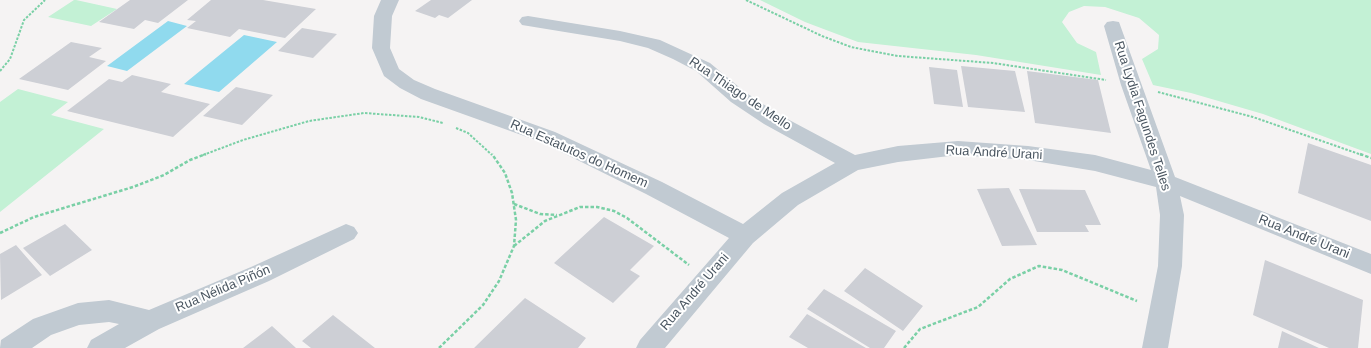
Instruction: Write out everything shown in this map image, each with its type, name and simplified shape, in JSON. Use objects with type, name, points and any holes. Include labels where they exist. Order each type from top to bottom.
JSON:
[{"type":"street","name":"Rua Estatutos do Homem","points":[[390,0],[383,16],[381,48],[391,72],[407,84],[428,94],[548,137],[654,188],[745,236]]},
{"type":"street","name":"Rua Thiago de Mello","points":[[528,21],[620,36],[654,44],[680,55],[703,67],[738,96],[771,119],[852,163]]},
{"type":"street","name":"Rua Lydia Fagundes Telles","points":[[1113,26],[1131,85],[1166,182],[1172,215],[1170,266],[1155,348]]},
{"type":"street","name":"Rua André Urani","points":[[649,348],[707,278],[745,236],[790,199],[852,163],[898,154],[958,148],[1028,153],[1095,163],[1166,182],[1371,264]]},
{"type":"street","name":"Rua Nélida Piñón","points":[[100,348],[150,320],[260,274],[346,233]]},
{"type":"street","points":[[10,348],[42,327],[78,314],[109,311],[150,320]]},
{"type":"path","points":[[0,71],[10,59],[19,38],[24,20],[45,0]]},
{"type":"path","points":[[746,0],[822,36],[850,47],[898,56],[993,63],[1081,75],[1131,85],[1253,117],[1371,158]]},
{"type":"path","points":[[0,233],[34,218],[133,187],[164,175],[190,160],[243,140],[309,121],[364,113],[419,117],[448,125]]},
{"type":"path","points":[[439,348],[483,305],[499,281],[514,246],[516,220],[514,204],[505,173],[489,150],[468,133],[455,127]]},
{"type":"path","points":[[514,204],[540,214],[558,216]]},
{"type":"path","points":[[514,246],[530,232],[558,216],[580,207],[597,206],[614,211],[627,218],[707,278]]},
{"type":"path","points":[[904,348],[920,329],[978,307],[1010,279],[1039,266],[1062,270],[1162,312]]},
{"type":"green space","points":[[74,0],[117,9],[91,26],[48,17]]},
{"type":"green space","points":[[760,0],[1371,0],[1371,154],[1263,114],[1191,93],[1153,85],[1142,59],[1158,49],[1159,35],[1139,18],[1105,7],[1084,6],[1069,12],[1062,22],[1077,43],[1096,52],[1101,75],[976,55],[858,42],[805,22]]},
{"type":"green space","points":[[18,89],[68,102],[51,115],[104,129],[0,212],[0,102]]},
{"type":"water","points":[[168,21],[187,26],[127,71],[107,66]]},
{"type":"water","points":[[244,35],[277,42],[219,92],[184,84]]},
{"type":"building","points":[[130,0],[188,0],[158,23],[145,20],[134,29],[99,22]]},
{"type":"building","points":[[211,0],[263,0],[316,9],[285,38],[239,29],[230,37],[187,28],[196,21],[187,20]]},
{"type":"building","points":[[431,0],[472,0],[448,18],[439,15],[435,18],[415,11]]},
{"type":"building","points":[[302,28],[337,34],[313,58],[278,51]]},
{"type":"building","points":[[71,42],[102,48],[89,57],[106,61],[68,90],[19,79]]},
{"type":"building","points":[[961,66],[1015,71],[1025,112],[968,107]]},
{"type":"building","points":[[929,67],[957,70],[963,107],[934,104]]},
{"type":"building","points":[[1027,71],[1098,80],[1111,133],[1035,123]]},
{"type":"building","points":[[132,75],[171,84],[161,92],[210,104],[173,137],[67,111],[109,79],[122,82]]},
{"type":"building","points":[[236,87],[273,95],[242,125],[203,116]]},
{"type":"building","points":[[1308,143],[1371,165],[1371,221],[1298,193]]},
{"type":"building","points":[[1009,188],[1037,245],[1002,246],[977,189]]},
{"type":"building","points":[[1019,189],[1085,190],[1101,225],[1085,225],[1089,232],[1037,232]]},
{"type":"building","points":[[604,217],[654,246],[630,270],[640,276],[613,303],[554,263]]},
{"type":"building","points":[[65,224],[92,250],[50,276],[23,248]]},
{"type":"building","points":[[16,245],[42,275],[1,300],[0,254]]},
{"type":"building","points":[[1265,260],[1363,300],[1358,348],[1329,348],[1253,315]]},
{"type":"building","points":[[865,268],[923,306],[903,331],[844,291]]},
{"type":"building","points":[[824,289],[896,331],[884,348],[870,348],[807,309]]},
{"type":"building","points":[[525,298],[586,338],[578,348],[474,348]]},
{"type":"building","points":[[807,314],[866,348],[808,348],[789,337]]},
{"type":"building","points":[[333,315],[375,348],[311,348],[302,341]]},
{"type":"building","points":[[272,326],[296,348],[243,348]]},
{"type":"building","points":[[1282,331],[1319,348],[1278,348]]}]
